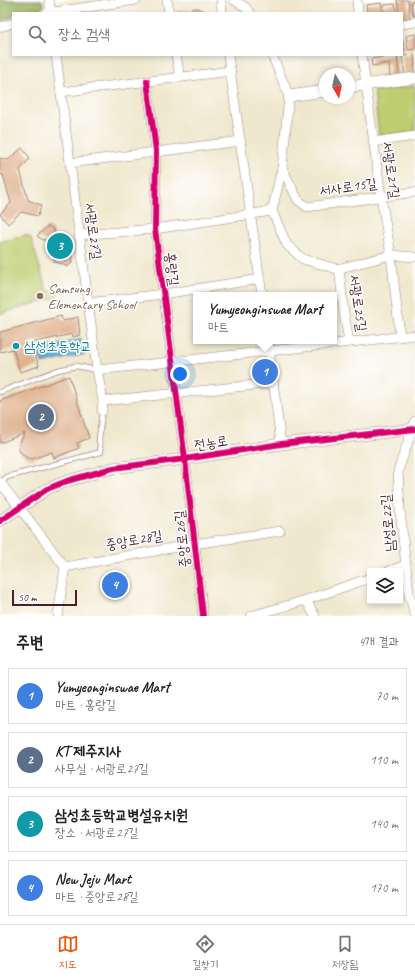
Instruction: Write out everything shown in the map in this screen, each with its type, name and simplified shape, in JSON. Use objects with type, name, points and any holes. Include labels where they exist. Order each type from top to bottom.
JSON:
[{"type":"street","points":[[49,0],[50,12]]},
{"type":"street","points":[[57,12],[136,0]]},
{"type":"street","points":[[167,0],[169,12]]},
{"type":"street","points":[[221,0],[222,12]]},
{"type":"street","points":[[234,0],[246,7],[249,12]]},
{"type":"street","points":[[357,0],[358,12]]},
{"type":"street","points":[[403,24],[415,22]]},
{"type":"street","points":[[0,27],[12,23]]},
{"type":"street","name":"서광로27길","points":[[56,56],[97,370],[103,402],[102,411]]},
{"type":"street","points":[[176,56],[180,77]]},
{"type":"street","points":[[228,56],[262,292]]},
{"type":"street","points":[[272,56],[289,96],[282,168],[272,211],[286,245],[303,259],[339,268],[391,256],[415,257]]},
{"type":"street","name":"서광로21길","points":[[362,56],[373,142],[391,256],[400,337]]},
{"type":"street","points":[[61,92],[231,71]]},
{"type":"street","points":[[355,86],[415,78]]},
{"type":"street","name":"홍랑길","points":[[147,81],[156,151],[155,229],[176,394],[186,459]]},
{"type":"street","points":[[289,96],[319,91]]},
{"type":"street","points":[[373,142],[415,136]]},
{"type":"street","points":[[70,163],[241,141]]},
{"type":"street","name":"서사로15길","points":[[282,168],[298,200],[306,207],[415,192]]},
{"type":"street","points":[[79,235],[155,229],[272,211]]},
{"type":"street","name":"서광로25길","points":[[339,268],[349,342]]},
{"type":"street","name":"홍랑길","points":[[88,303],[163,294],[260,279]]},
{"type":"street","points":[[337,343],[415,335]]},
{"type":"street","points":[[269,344],[281,444]]},
{"type":"street","points":[[97,370],[331,344]]},
{"type":"street","points":[[103,402],[274,384]]},
{"type":"street","name":"전농로","points":[[0,521],[47,489],[67,481],[113,468],[414,427]]},
{"type":"street","name":"남성로22길","points":[[414,427],[398,470],[400,510],[409,594],[415,615]]},
{"type":"street","name":"중앙로26길","points":[[186,459],[203,616]]},
{"type":"street","points":[[0,483],[65,567],[58,616]]},
{"type":"street","name":"중앙로28길","points":[[65,567],[194,544],[280,531]]},
{"type":"street","points":[[398,568],[406,565]]},
{"type":"street","points":[[251,616],[306,600],[367,579]]},
{"type":"street","points":[[306,600],[315,616]]},
{"type":"lane","points":[[0,392],[58,370],[76,366],[97,370]]},
{"type":"lane","points":[[0,483],[7,477],[101,452],[99,440],[102,411]]},
{"type":"green space","points":[[0,0],[42,0],[44,7],[29,12],[12,12],[12,17],[0,21]]},
{"type":"green space","points":[[415,86],[415,132],[379,136],[374,91]]},
{"type":"green space","points":[[26,235],[31,238],[47,291],[57,290],[57,297],[0,314],[0,242]]},
{"type":"water","points":[[81,339],[85,354],[42,364],[38,350]]},
{"type":"building","points":[[397,0],[408,0],[410,18],[403,19],[403,12],[399,12]]},
{"type":"building","points":[[415,1],[415,15],[413,16],[411,2]]},
{"type":"building","points":[[381,3],[383,12],[367,12],[366,5]]},
{"type":"building","points":[[395,4],[397,12],[385,12],[384,5]]},
{"type":"building","points":[[198,8],[203,12],[192,12],[192,9]]},
{"type":"building","points":[[188,10],[189,12],[177,12]]},
{"type":"building","points":[[415,34],[415,49],[408,50],[406,36]]},
{"type":"building","points":[[414,54],[415,74],[405,76],[403,56]]},
{"type":"building","points":[[397,56],[399,75],[390,76],[389,63],[372,66],[371,59]]},
{"type":"building","points":[[22,148],[30,158],[20,170],[28,200],[41,205],[38,216],[21,212],[8,224],[0,214],[11,203],[3,175],[0,174],[0,158],[8,160]]},
{"type":"building","points":[[48,226],[54,230],[54,239],[71,240],[72,263],[67,267],[54,262],[54,251],[49,251],[49,240],[43,240],[37,236]]},
{"type":"building","name":"삼성초등학교","points":[[61,316],[63,321],[78,317],[80,335],[73,337],[72,334],[31,343],[39,366],[20,372],[13,349],[0,352],[0,332]]},
{"type":"building","points":[[69,376],[89,438],[77,443],[79,448],[54,458],[52,452],[32,459],[27,458],[18,448],[25,433],[0,443],[0,401]]},
{"type":"cycle path","points":[[147,81],[156,151],[155,229],[185,459],[203,616]]},
{"type":"cycle path","points":[[0,521],[47,489],[67,481],[113,468],[185,459],[281,444],[415,429]]},
{"type":"place","name":"삼성초등학교병설유치원","points":[[60,246]]},
{"type":"place","name":"Samsung Elementary School","points":[[40,296]]},
{"type":"place","name":"삼성초등학교","points":[[16,346]]},
{"type":"place","name":"Yumyeonginswae Mart","points":[[265,372]]},
{"type":"place","name":"KT 제주지사","points":[[41,417]]},
{"type":"place","name":"New Jeju Mart","points":[[115,585]]}]
